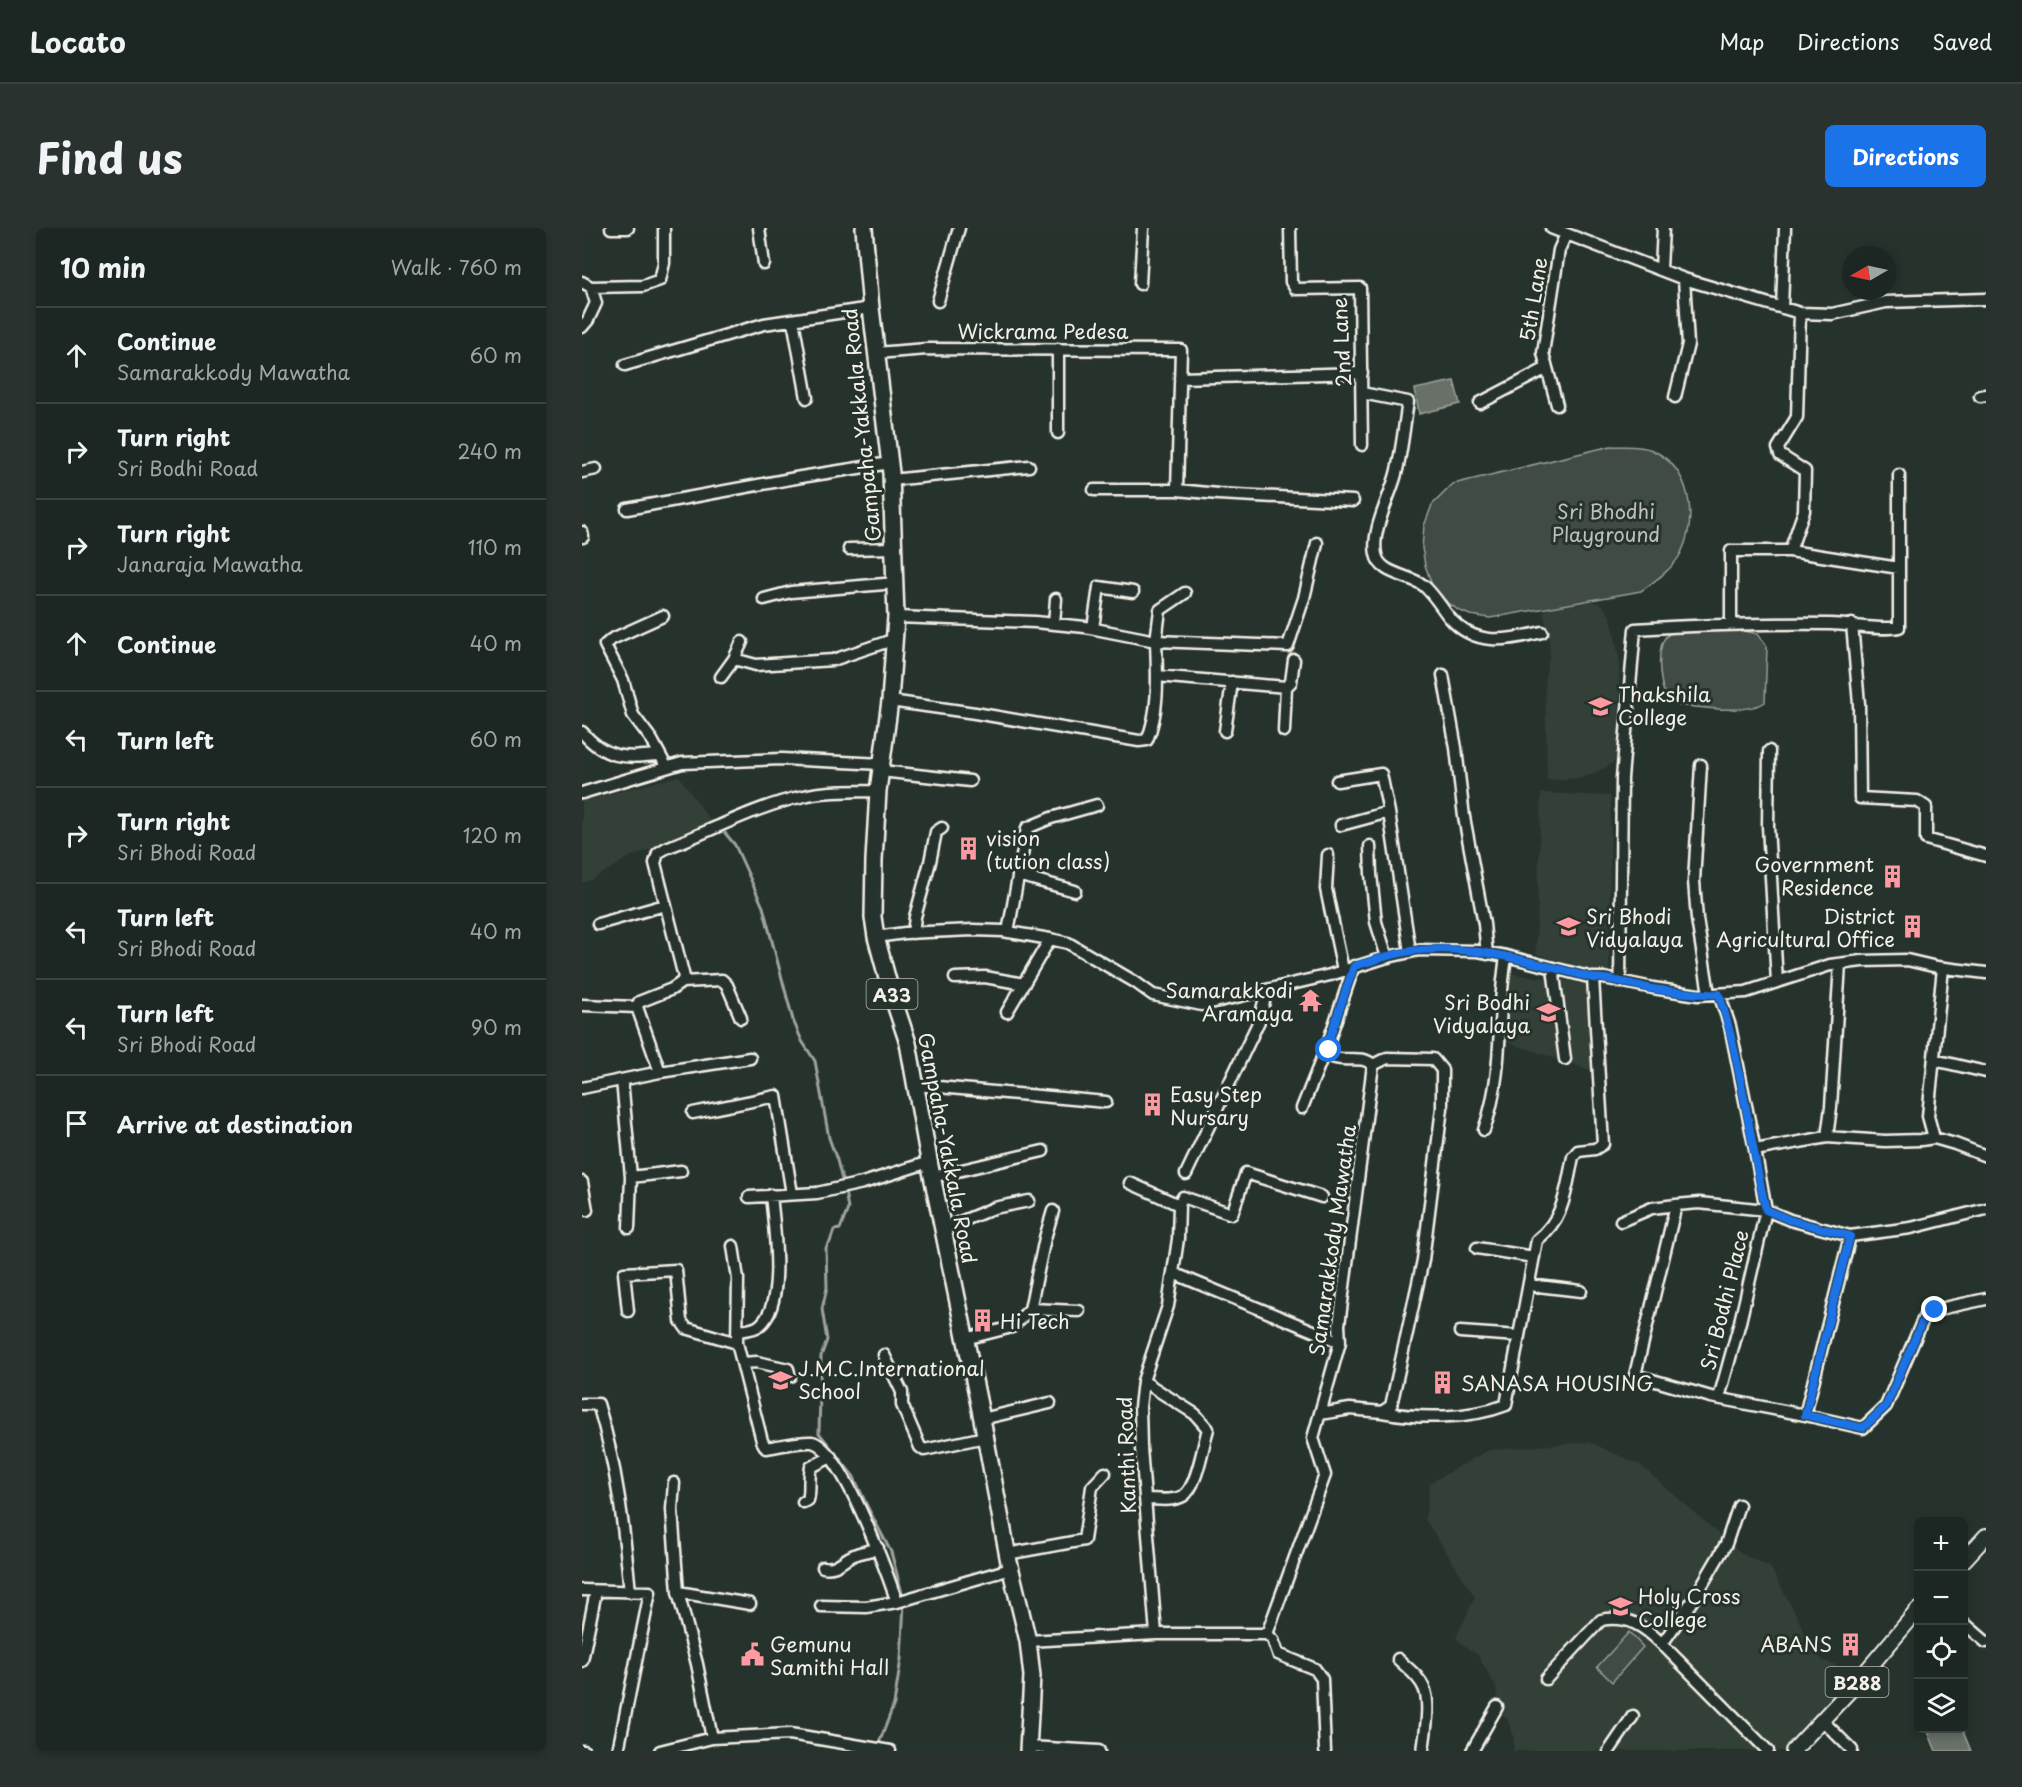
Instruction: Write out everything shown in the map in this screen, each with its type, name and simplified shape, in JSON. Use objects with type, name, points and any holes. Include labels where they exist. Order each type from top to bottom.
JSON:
[{"type":"highway","name":"Gampaha-Yakkala Road","points":[[864,228],[871,308],[890,463],[896,583],[895,639],[890,701],[878,791],[873,917],[891,992],[908,1043],[932,1178],[1009,1562],[1028,1641],[1032,1676],[1028,1749]]},
{"type":"main road","points":[[1968,1556],[1986,1536]]},
{"type":"main road","name":"B288","points":[[1793,1751],[1914,1615]]},
{"type":"street","points":[[611,228],[628,228]]},
{"type":"street","points":[[586,285],[643,286],[660,280],[664,263],[664,228]]},
{"type":"street","points":[[759,228],[764,264]]},
{"type":"street","points":[[938,301],[958,228]]},
{"type":"street","points":[[1140,284],[1143,228]]},
{"type":"street","name":"2nd Lane","points":[[1290,228],[1291,282],[1296,290],[1360,288],[1362,445]]},
{"type":"street","points":[[1551,228],[1570,233],[1684,279],[1800,313],[1832,314],[1886,302],[1986,299]]},
{"type":"street","points":[[1660,269],[1663,228]]},
{"type":"street","points":[[1782,308],[1785,228]]},
{"type":"street","name":"5th Lane","points":[[1557,405],[1543,353],[1559,250],[1570,233]]},
{"type":"street","points":[[1675,397],[1688,344],[1684,279]]},
{"type":"street","points":[[582,327],[596,303],[586,285]]},
{"type":"street","points":[[625,365],[742,330],[871,308]]},
{"type":"street","points":[[1790,551],[1804,512],[1805,471],[1780,455],[1778,448],[1797,417],[1800,313]]},
{"type":"street","points":[[793,320],[807,398]]},
{"type":"street","name":"Wickrama Pedesa","points":[[876,353],[927,348],[1181,350],[1180,378]]},
{"type":"street","points":[[1058,349],[1058,434]]},
{"type":"street","points":[[1480,404],[1547,368]]},
{"type":"street","points":[[1177,490],[1180,378],[1362,373]]},
{"type":"street","points":[[1362,393],[1408,402],[1396,474],[1376,537],[1376,554],[1383,567],[1424,585],[1451,620],[1468,634],[1486,640],[1542,632]]},
{"type":"street","points":[[627,509],[890,463]]},
{"type":"street","points":[[891,480],[1029,466]]},
{"type":"street","points":[[582,472],[596,469]]},
{"type":"street","points":[[1620,982],[1622,778],[1635,629],[1731,624],[1852,624],[1899,627],[1899,475]]},
{"type":"street","points":[[1094,490],[1177,490],[1353,501]]},
{"type":"street","points":[[896,616],[1054,624],[1093,628],[1156,641],[1288,646],[1304,598],[1317,543]]},
{"type":"street","points":[[849,549],[894,548]]},
{"type":"street","points":[[1731,624],[1731,551],[1790,551],[1899,568]]},
{"type":"street","points":[[764,599],[791,592],[896,583]]},
{"type":"street","points":[[1093,628],[1099,587],[1133,592]]},
{"type":"street","points":[[890,701],[1139,741],[1147,740],[1153,726],[1157,676],[1156,641],[1160,610],[1185,593]]},
{"type":"street","points":[[1054,624],[1056,599]]},
{"type":"street","points":[[663,616],[612,639],[605,645],[623,680],[633,715],[652,740],[666,766]]},
{"type":"street","points":[[1852,624],[1859,704],[1860,798],[1917,801],[1926,807],[1926,838],[1986,856]]},
{"type":"street","points":[[734,658],[756,665],[833,660],[895,639]]},
{"type":"street","points":[[721,677],[742,642]]},
{"type":"street","points":[[1284,731],[1286,687],[1291,682],[1294,660]]},
{"type":"street","points":[[1443,675],[1487,954]]},
{"type":"street","points":[[1157,676],[1286,687]]},
{"type":"street","points":[[1225,731],[1232,682]]},
{"type":"street","points":[[582,732],[590,741],[609,754],[622,758],[659,755]]},
{"type":"street","points":[[1769,751],[1768,826],[1777,982]]},
{"type":"street","points":[[582,793],[666,766],[706,761],[782,759],[881,768],[969,781]]},
{"type":"street","points":[[1701,765],[1694,881],[1697,919],[1714,994],[1730,1026],[1766,1210]]},
{"type":"street","points":[[1337,781],[1381,774],[1410,952]]},
{"type":"street","points":[[682,982],[684,977],[682,967],[655,863],[658,853],[758,810],[805,795],[878,791]]},
{"type":"street","points":[[1008,932],[1027,828],[1036,823],[1097,805]]},
{"type":"street","points":[[1341,825],[1389,812]]},
{"type":"street","points":[[913,933],[936,832],[942,828]]},
{"type":"street","points":[[1370,846],[1376,922],[1387,957]]},
{"type":"street","points":[[1328,855],[1326,889],[1343,970]]},
{"type":"street","points":[[1018,875],[1075,891]]},
{"type":"street","points":[[598,924],[665,905]]},
{"type":"street","points":[[876,937],[973,930],[1008,932],[1050,939],[1068,943],[1153,995],[1202,1005],[1267,990],[1387,957],[1440,949],[1478,951],[1593,978],[1653,988],[1714,994],[1746,992],[1840,964],[1907,960],[1986,974]]},
{"type":"street","points":[[1007,1012],[1050,939]]},
{"type":"street","points":[[1484,1130],[1492,1107],[1498,1075],[1501,1003],[1506,956]]},
{"type":"street","points":[[1827,1137],[1840,964]]},
{"type":"street","points":[[1302,1107],[1329,1040],[1354,966]]},
{"type":"street","points":[[1554,968],[1565,1059]]},
{"type":"street","points":[[1934,1138],[1928,1116],[1942,968]]},
{"type":"street","points":[[955,978],[985,977],[1024,984]]},
{"type":"street","points":[[1320,1414],[1350,1409],[1414,1418],[1496,1409],[1506,1405],[1537,1240],[1550,1230],[1563,1204],[1573,1157],[1578,1151],[1595,1149],[1603,1144],[1593,978]]},
{"type":"street","points":[[660,1072],[638,1007],[639,1002],[672,989],[682,982],[722,980],[727,985],[741,1018]]},
{"type":"street","points":[[1186,1174],[1259,1021],[1267,990]]},
{"type":"street","points":[[582,1005],[638,1007]]},
{"type":"street","points":[[1329,1040],[1332,1057],[1337,1059],[1369,1061],[1373,1065],[1387,1058],[1433,1059],[1442,1070],[1442,1108],[1423,1260],[1391,1406],[1382,1412]]},
{"type":"street","points":[[582,1088],[660,1072],[750,1058]]},
{"type":"street","points":[[1934,1060],[1986,1072]]},
{"type":"street","name":"Samarakkody Mawatha","points":[[1267,1634],[1325,1475],[1313,1438],[1340,1342],[1339,1325],[1373,1065]]},
{"type":"street","points":[[622,1080],[631,1177],[629,1228]]},
{"type":"street","points":[[916,1085],[1106,1102]]},
{"type":"street","points":[[693,1113],[776,1096],[792,1194]]},
{"type":"street","points":[[1755,1150],[1827,1137],[1885,1141],[1934,1138],[1986,1156]]},
{"type":"street","points":[[932,1178],[1044,1151]]},
{"type":"street","points":[[749,1197],[818,1193],[862,1183],[929,1162]]},
{"type":"street","points":[[631,1177],[681,1171]]},
{"type":"street","points":[[1130,1183],[1179,1205],[1183,1197],[1232,1214],[1246,1173],[1322,1197]]},
{"type":"street","points":[[582,1182],[587,1210]]},
{"type":"street","points":[[738,1331],[760,1326],[767,1318],[774,1302],[777,1269],[771,1195]]},
{"type":"street","points":[[943,1229],[994,1208],[1029,1201]]},
{"type":"street","points":[[1621,1221],[1652,1209],[1700,1203],[1766,1210],[1790,1220],[1850,1236],[1911,1228],[1986,1209]]},
{"type":"street","name":"Kanthi Road","points":[[1156,1634],[1140,1407],[1143,1381],[1168,1306],[1178,1239],[1179,1205]]},
{"type":"street","points":[[1676,1205],[1635,1375],[1719,1398],[1863,1428],[1886,1406],[1925,1315],[1935,1310],[1986,1299]]},
{"type":"street","name":"Sri Bodhi Place","points":[[1719,1398],[1740,1322],[1766,1210]]},
{"type":"street","points":[[965,1339],[1012,1328],[1030,1309],[1053,1211]]},
{"type":"street","points":[[1805,1415],[1850,1236]]},
{"type":"street","points":[[733,1246],[738,1279],[737,1343],[762,1441],[766,1448],[812,1442],[823,1447],[842,1472],[878,1548],[897,1602]]},
{"type":"street","points":[[1477,1248],[1534,1257]]},
{"type":"street","points":[[628,1311],[624,1273],[676,1270],[681,1321],[686,1328],[737,1343]]},
{"type":"street","points":[[1173,1273],[1340,1342]]},
{"type":"street","points":[[1529,1285],[1581,1291]]},
{"type":"street","points":[[1030,1309],[1079,1311]]},
{"type":"street","points":[[1460,1332],[1519,1336]]},
{"type":"street","points":[[884,1355],[902,1392],[902,1405],[920,1447],[924,1450],[985,1437]]},
{"type":"street","points":[[742,1364],[757,1362],[788,1369],[790,1376]]},
{"type":"street","points":[[1143,1381],[1195,1414],[1208,1429],[1192,1488],[1184,1495],[1173,1499],[1145,1499]]},
{"type":"street","points":[[982,1419],[1050,1403]]},
{"type":"street","points":[[582,1404],[598,1404],[616,1470],[630,1592]]},
{"type":"street","points":[[803,1502],[808,1500],[810,1494],[808,1476],[811,1467],[831,1457]]},
{"type":"street","points":[[821,1606],[866,1607],[897,1602],[1009,1562],[1084,1540],[1092,1487],[1105,1473]]},
{"type":"street","points":[[674,1483],[672,1509],[678,1592],[697,1664],[712,1738]]},
{"type":"street","points":[[1662,1644],[1695,1597],[1726,1545],[1739,1505]]},
{"type":"street","points":[[823,1567],[829,1569],[839,1566],[848,1558],[878,1548]]},
{"type":"street","points":[[582,1590],[650,1592],[618,1751]]},
{"type":"street","points":[[582,1661],[596,1591]]},
{"type":"street","points":[[678,1592],[750,1604]]},
{"type":"street","points":[[1546,1679],[1601,1620],[1613,1618],[1632,1621],[1647,1629],[1768,1751]]},
{"type":"street","points":[[1966,1625],[1986,1642]]},
{"type":"street","points":[[1028,1641],[1156,1634],[1267,1634],[1273,1640],[1278,1654],[1315,1669],[1322,1679],[1325,1751]]},
{"type":"street","points":[[1398,1659],[1417,1677],[1425,1689],[1427,1701],[1423,1751]]},
{"type":"street","points":[[1472,1751],[1497,1707]]},
{"type":"street","points":[[1609,1751],[1633,1716]]},
{"type":"street","points":[[1822,1720],[1852,1750]]},
{"type":"street","points":[[660,1751],[712,1738],[790,1734],[867,1749],[890,1751]]},
{"type":"street","points":[[1028,1749],[1099,1751]]},
{"type":"shaded area","points":[[1454,381],[1460,404],[1419,414],[1415,389]]},
{"type":"shaded area","points":[[1590,601],[1602,604],[1611,618],[1619,657],[1620,734],[1617,760],[1582,778],[1547,780],[1545,677],[1550,654],[1543,611]]},
{"type":"shaded area","points":[[679,776],[713,825],[630,857],[582,883],[582,801]]},
{"type":"shaded area","points":[[1541,793],[1611,796],[1609,975],[1536,954]]},
{"type":"shaded area","name":"Sri Bodhi Vidyalaya","points":[[1507,973],[1591,984],[1593,1071],[1504,1041]]},
{"type":"shaded area","points":[[1589,1442],[1640,1465],[1742,1554],[1770,1567],[1798,1618],[1807,1641],[1823,1661],[1836,1665],[1852,1688],[1789,1751],[1513,1751],[1514,1737],[1508,1720],[1500,1713],[1496,1687],[1477,1654],[1456,1638],[1475,1597],[1425,1519],[1430,1483],[1489,1450]]},
{"type":"shaded area","points":[[1929,1733],[1964,1733],[1971,1751],[1936,1751]]},
{"type":"green space","name":"Sri Bhodhi Playground","points":[[1611,446],[1648,448],[1665,458],[1683,481],[1690,509],[1686,539],[1678,559],[1663,574],[1641,591],[1490,618],[1470,615],[1458,610],[1440,596],[1432,585],[1425,565],[1422,548],[1424,526],[1432,505],[1453,484]]},
{"type":"green space","points":[[1735,629],[1758,634],[1767,647],[1765,702],[1747,708],[1722,709],[1676,705],[1669,701],[1660,673],[1660,654],[1669,634],[1682,631]]},
{"type":"green space","points":[[1629,1632],[1643,1647],[1612,1682],[1597,1667]]},
{"type":"waterway","points":[[725,833],[735,845],[763,907],[793,1020],[802,1041],[815,1061],[829,1138],[843,1184]]},
{"type":"waterway","points":[[845,1191],[848,1209],[840,1229],[834,1230],[826,1248],[827,1288],[822,1309],[827,1340],[821,1356],[819,1433],[854,1477],[891,1552],[903,1597]]},
{"type":"waterway","points":[[878,1746],[894,1704],[901,1659],[904,1603]]},
{"type":"place","name":"Thakshila College","points":[[1600,706]]},
{"type":"place","name":"vision (tution class)","points":[[968,849]]},
{"type":"place","name":"Government Residence","points":[[1892,876]]},
{"type":"place","name":"Sri Bhodi Vidyalaya","points":[[1568,927]]},
{"type":"place","name":"District Agricultural Office","points":[[1913,927]]},
{"type":"place","name":"Samarakkodi Aramaya","points":[[1311,1001]]},
{"type":"place","name":"Sri Bodhi Vidyalaya","points":[[1548,1013]]},
{"type":"place","name":"Easy Step Nursary","points":[[1152,1105]]},
{"type":"place","name":"Hi Tech","points":[[982,1321]]},
{"type":"place","name":"J.M.C.International School","points":[[780,1380]]},
{"type":"place","name":"SANASA HOUSING","points":[[1443,1383]]},
{"type":"place","name":"Holy Cross College","points":[[1620,1607]]},
{"type":"place","name":"ABANS","points":[[1850,1644]]},
{"type":"place","name":"Gemunu Samithi Hall","points":[[752,1655]]},
{"type":"route","points":[[1329,1050],[1329,1040],[1354,966],[1419,950],[1478,951],[1593,978],[1698,995],[1719,994],[1730,1026],[1766,1210],[1790,1220],[1850,1236],[1805,1415],[1863,1428],[1886,1406],[1925,1315],[1935,1310]]}]
